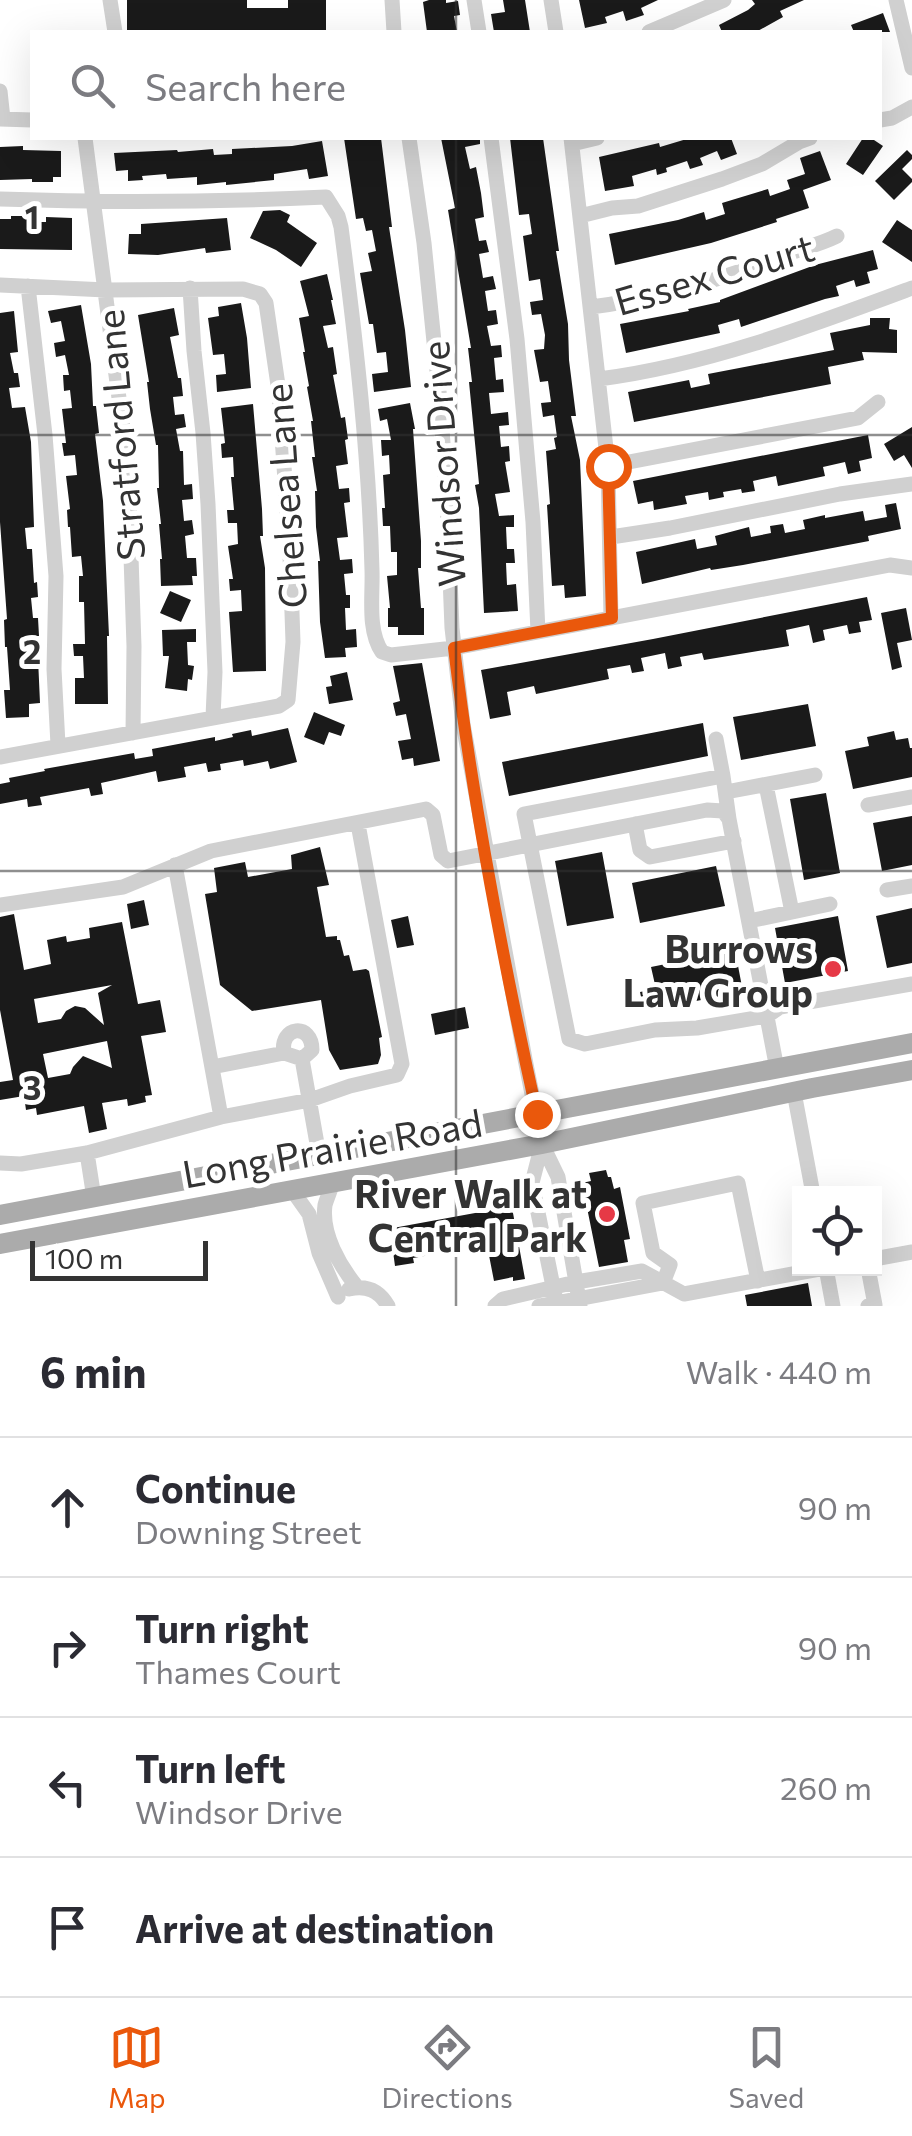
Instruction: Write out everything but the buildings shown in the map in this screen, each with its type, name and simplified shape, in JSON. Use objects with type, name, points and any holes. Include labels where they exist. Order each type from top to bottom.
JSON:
[{"type":"main road","name":"Long Prairie Road","points":[[0,1216],[912,1043]]},
{"type":"main road","name":"Long Prairie Road","points":[[0,1244],[542,1144],[912,1070]]},
{"type":"main road","points":[[94,1198],[100,1226]]},
{"type":"street","points":[[110,0],[115,30]]},
{"type":"street","points":[[392,0],[394,30]]},
{"type":"street","points":[[474,0],[479,30]]},
{"type":"street","points":[[551,0],[556,30]]},
{"type":"street","points":[[654,30],[724,0]]},
{"type":"street","points":[[896,0],[912,68]]},
{"type":"street","points":[[0,91],[2,119],[30,120]]},
{"type":"street","points":[[882,120],[912,108]]},
{"type":"street","name":"Stratford Lane","points":[[86,140],[128,467],[133,733]]},
{"type":"street","name":"Windsor Drive","points":[[409,140],[440,401],[454,648],[463,724],[542,1144]]},
{"type":"street","points":[[490,140],[517,339],[538,632]]},
{"type":"street","points":[[580,216],[638,206],[722,179],[762,164],[806,140]]},
{"type":"street","points":[[572,141],[608,466],[612,618]]},
{"type":"street","points":[[0,199],[210,202],[326,197],[341,228],[352,315],[367,468],[374,634],[382,652],[391,655],[454,648],[890,564],[912,568]]},
{"type":"street","name":"Essex Court","points":[[591,307],[658,297],[693,287],[837,236]]},
{"type":"street","points":[[0,284],[106,290],[190,288],[208,504],[215,672],[213,718],[0,757]]},
{"type":"street","points":[[28,286],[56,576],[54,670],[58,745]]},
{"type":"street","name":"Chelsea Lane","points":[[190,288],[242,288],[260,294],[266,302],[279,392],[290,554],[293,642],[288,700],[280,706],[213,718]]},
{"type":"street","points":[[599,378],[700,360],[805,328],[912,288]]},
{"type":"street","points":[[608,466],[858,418],[878,402]]},
{"type":"street","points":[[611,537],[912,484]]},
{"type":"street","points":[[716,738],[778,1068]]},
{"type":"street","points":[[816,775],[766,785],[725,784],[524,814],[569,1040],[585,1044],[655,1030],[698,1028],[767,1016],[780,1007],[912,984]]},
{"type":"street","points":[[766,785],[792,912]]},
{"type":"street","points":[[868,805],[912,796]]},
{"type":"street","points":[[0,905],[122,887],[211,851],[426,810],[433,815],[441,855],[448,861],[707,810],[723,811],[729,818]]},
{"type":"street","points":[[0,1144],[2,1162],[22,1164],[88,1153],[397,1075],[402,1064],[358,824]]},
{"type":"street","points":[[636,824],[640,850],[650,857],[734,841]]},
{"type":"street","points":[[174,865],[221,1117]]},
{"type":"street","points":[[887,890],[912,886]]},
{"type":"street","points":[[749,921],[830,904]]},
{"type":"street","points":[[284,1053],[282,1043],[286,1035],[302,1031],[308,1034],[312,1050],[302,1059]]},
{"type":"street","points":[[212,1067],[284,1053],[302,1059]]},
{"type":"street","points":[[302,1059],[319,1155]]},
{"type":"street","points":[[794,1092],[812,1186]]},
{"type":"street","points":[[542,1144],[558,1177],[579,1295]]},
{"type":"street","points":[[542,1144],[532,1183],[555,1298]]},
{"type":"street","points":[[88,1153],[94,1198]]},
{"type":"street","points":[[333,1182],[325,1207],[327,1225],[344,1272],[357,1287]]},
{"type":"street","points":[[579,1295],[642,1271],[653,1253],[643,1203],[738,1184],[758,1281]]},
{"type":"street","points":[[292,1190],[309,1214],[335,1301]]},
{"type":"street","points":[[882,1258],[912,1252]]},
{"type":"street","points":[[653,1253],[670,1265],[663,1283]]},
{"type":"street","points":[[642,1271],[684,1294],[792,1274]]},
{"type":"street","points":[[827,1276],[833,1306]]},
{"type":"street","points":[[868,1306],[874,1305],[869,1276]]},
{"type":"street","points":[[495,1306],[503,1298],[555,1298],[663,1283]]},
{"type":"street","points":[[335,1301],[343,1292],[357,1287],[379,1294],[388,1306]]},
{"type":"street","points":[[539,1306],[555,1298]]},
{"type":"place","name":"Burrows Law Group","points":[[833,969]]},
{"type":"place","name":"River Walk at Central Park","points":[[607,1214]]},
{"type":"route","points":[[537,1114],[463,724],[454,648],[612,618],[608,466]]}]
